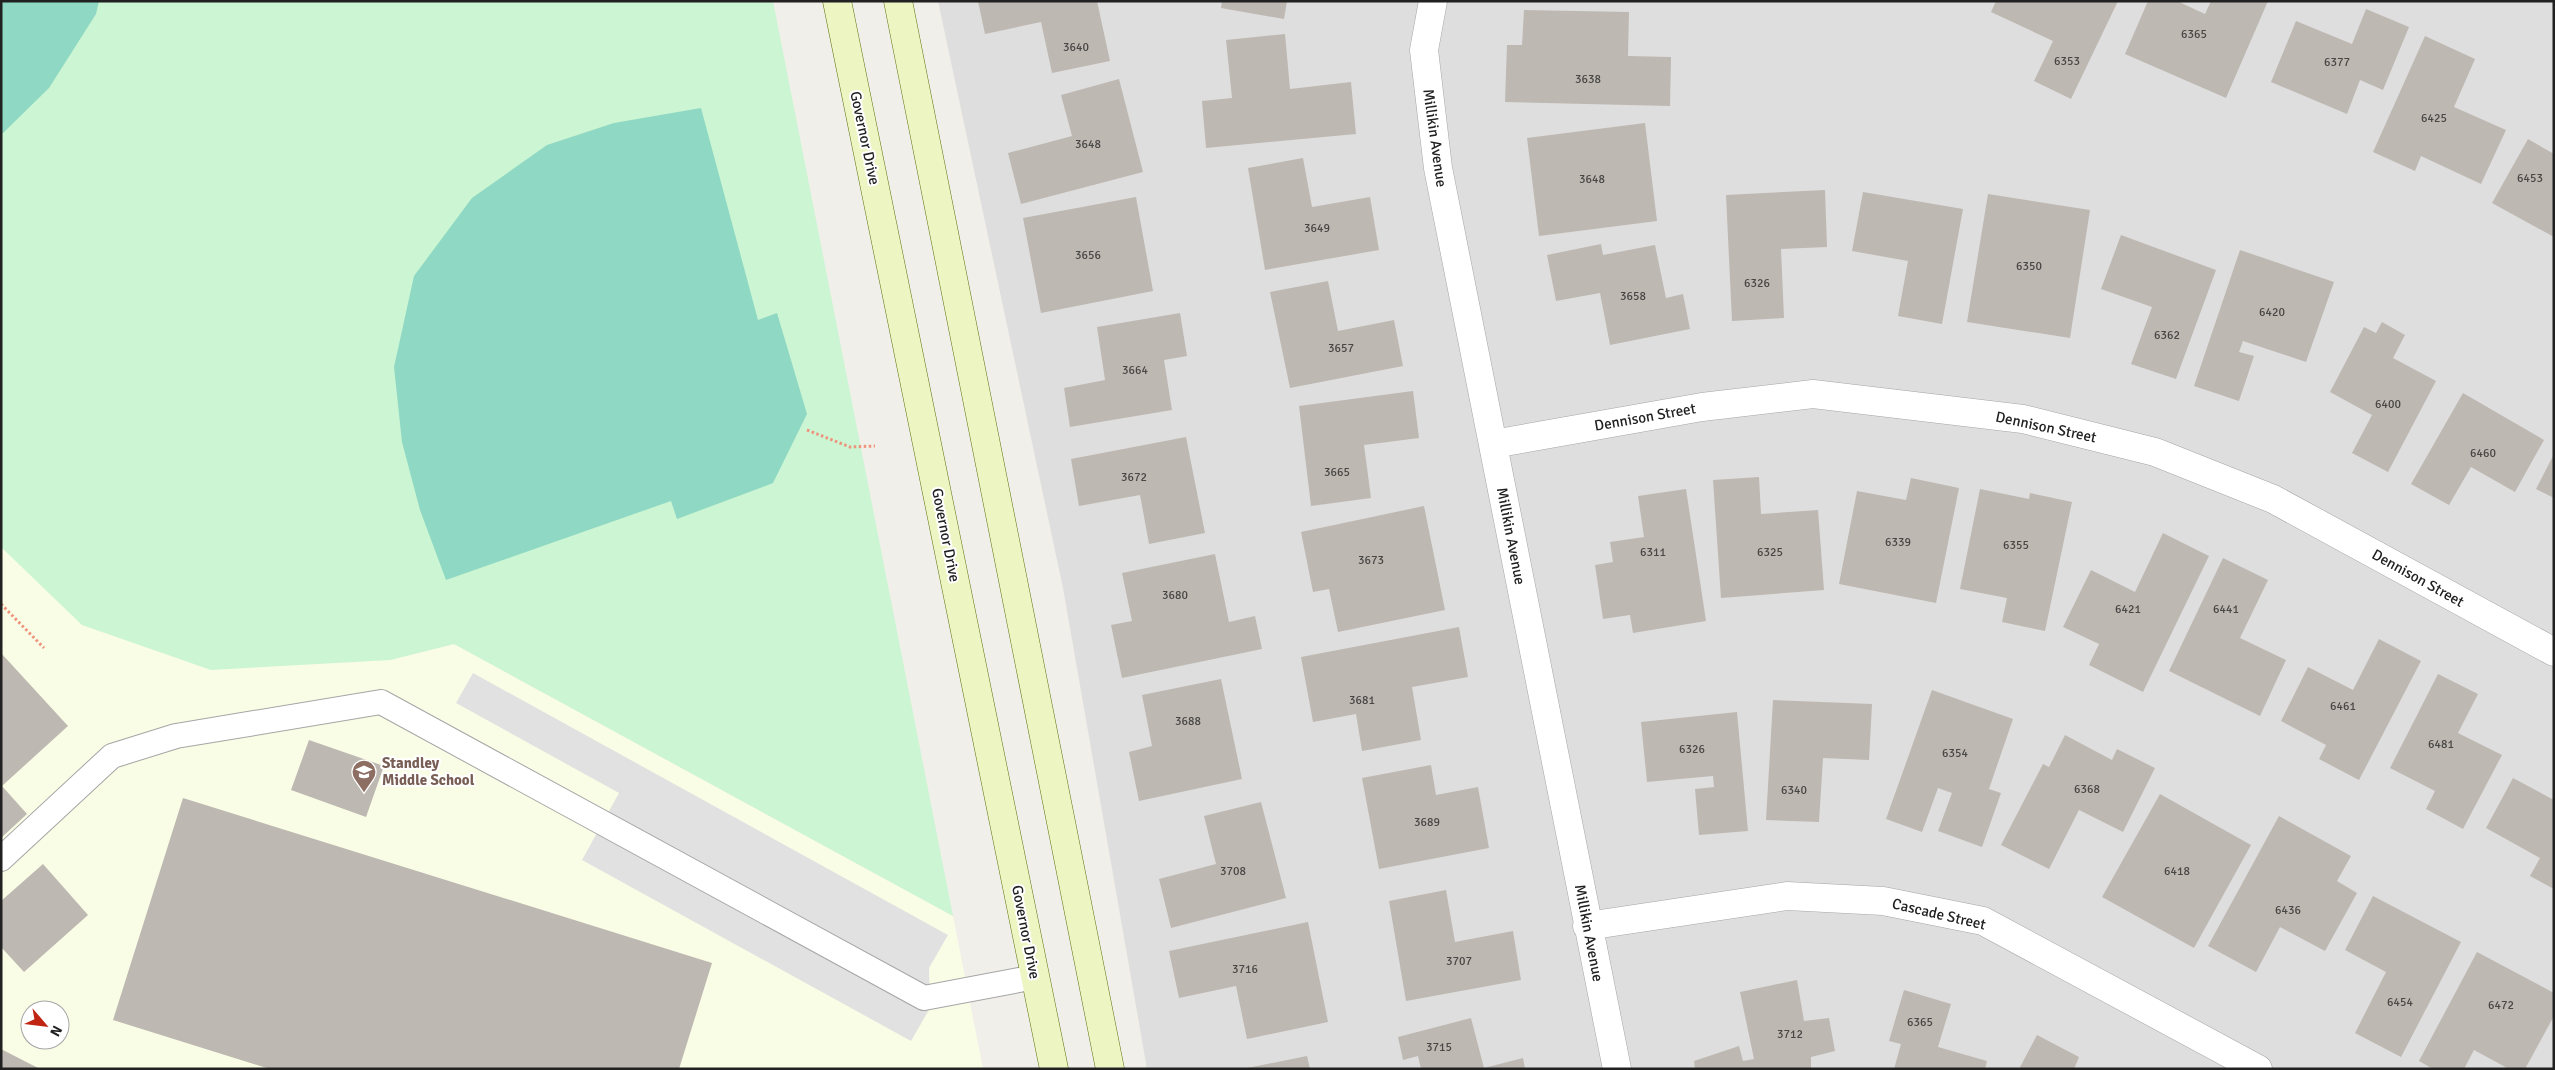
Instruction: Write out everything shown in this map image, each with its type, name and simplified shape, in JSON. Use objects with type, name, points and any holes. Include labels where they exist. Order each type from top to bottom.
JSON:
[{"type":"main road","name":"Governor Drive","points":[[837,1],[1054,1069]]},
{"type":"main road","points":[[898,1],[1110,1069]]},
{"type":"street","name":"Millikin Avenue","points":[[1433,1],[1424,50],[1438,168],[1587,926],[1617,1069]]},
{"type":"street","name":"Dennison Street","points":[[1493,444],[1702,408],[1813,394],[2023,419],[2156,452],[2274,500],[2554,652]]},
{"type":"street","name":"Cascade Street","points":[[1587,926],[1787,896],[1883,900],[1983,921],[2258,1069]]},
{"type":"lane","points":[[1,859],[112,756],[176,736],[381,702],[924,998],[1035,977]]},
{"type":"path","points":[[807,430],[850,447],[875,446]]},
{"type":"path","points":[[1,604],[44,648]]},
{"type":"shaded area","points":[[938,1],[2554,1],[2554,1069],[1147,1069],[1063,588]]},
{"type":"shaded area","name":"Standley Middle School","points":[[1,547],[390,660],[454,644],[953,916],[983,1069],[1,1069]]},
{"type":"shaded area","points":[[473,673],[948,935],[929,968],[930,1008],[911,1041],[582,860],[619,793],[456,703]]},
{"type":"green space","points":[[1,1],[773,1],[953,916],[454,644],[390,660],[211,670],[82,625],[1,547]]},
{"type":"green space","points":[[1,1],[99,1],[96,14],[49,88],[1,135]]},
{"type":"green space","points":[[701,108],[758,320],[777,313],[807,414],[773,483],[677,519],[671,501],[446,580],[420,510],[402,442],[394,367],[414,276],[472,198],[547,145],[614,123]]},
{"type":"building","points":[[978,1],[1097,1],[1110,61],[1052,73],[1041,22],[985,34]]},
{"type":"building","points":[[1222,1],[1287,1],[1284,19],[1221,8]]},
{"type":"building","points":[[1996,1],[2118,1],[2071,99],[2034,81],[2053,41],[1991,12]]},
{"type":"building","points":[[2148,1],[2177,1],[2205,14],[2211,1],[2268,1],[2226,98],[2125,54]]},
{"type":"building","points":[[2366,9],[2409,27],[2383,90],[2360,80],[2347,114],[2271,82],[2296,21],[2352,44]]},
{"type":"building","points":[[1524,10],[1629,12],[1628,56],[1671,57],[1670,106],[1505,102],[1507,45],[1522,45]]},
{"type":"building","points":[[1285,34],[1290,89],[1351,82],[1356,134],[1206,148],[1202,101],[1232,98],[1226,40]]},
{"type":"building","points":[[2425,36],[2475,59],[2454,107],[2506,130],[2481,184],[2421,156],[2415,171],[2373,152]]},
{"type":"building","points":[[1119,79],[1143,172],[1021,204],[1008,153],[1072,136],[1061,95]]},
{"type":"building","points":[[1645,123],[1657,221],[1539,236],[1527,138]]},
{"type":"building","points":[[2528,139],[2554,154],[2554,237],[2492,203]]},
{"type":"building","points":[[1303,158],[1312,207],[1370,197],[1379,250],[1265,270],[1248,168]]},
{"type":"building","points":[[1825,190],[1827,247],[1781,249],[1784,318],[1732,321],[1726,195]]},
{"type":"building","points":[[1863,192],[1963,209],[1942,324],[1898,316],[1908,261],[1852,251]]},
{"type":"building","points":[[1988,194],[2090,210],[2070,338],[1967,322]]},
{"type":"building","points":[[1136,197],[1153,291],[1041,313],[1023,218]]},
{"type":"building","points":[[2121,235],[2216,270],[2176,379],[2131,364],[2152,307],[2101,289]]},
{"type":"building","points":[[1601,244],[1603,255],[1655,245],[1666,298],[1683,294],[1690,329],[1610,345],[1600,293],[1556,301],[1547,255]]},
{"type":"building","points":[[2240,250],[2334,282],[2306,362],[2243,341],[2239,352],[2254,356],[2239,401],[2194,386]]},
{"type":"building","points":[[1328,281],[1338,331],[1394,320],[1403,366],[1290,388],[1270,292]]},
{"type":"building","points":[[1180,313],[1187,356],[1164,360],[1172,410],[1070,427],[1064,388],[1105,380],[1097,327]]},
{"type":"building","points":[[2382,322],[2405,335],[2393,358],[2436,381],[2388,472],[2352,453],[2372,415],[2330,392],[2364,327],[2376,333]]},
{"type":"building","points":[[1413,391],[1419,438],[1364,445],[1371,498],[1311,506],[1299,406]]},
{"type":"building","points":[[2463,393],[2544,440],[2515,492],[2471,467],[2449,505],[2411,484]]},
{"type":"building","points":[[1186,437],[1205,533],[1149,544],[1140,495],[1079,506],[1071,459]]},
{"type":"building","points":[[2554,454],[2554,498],[2536,489]]},
{"type":"building","points":[[1759,477],[1761,514],[1818,510],[1824,590],[1721,598],[1713,480]]},
{"type":"building","points":[[1911,478],[1959,488],[1936,603],[1839,584],[1857,491],[1906,500]]},
{"type":"building","points":[[1686,489],[1706,621],[1633,633],[1630,615],[1603,619],[1595,565],[1613,562],[1610,542],[1644,537],[1638,496]]},
{"type":"building","points":[[1980,489],[2029,499],[2030,493],[2072,502],[2045,631],[2002,622],[2007,598],[1960,589]]},
{"type":"building","points":[[1424,506],[1445,610],[1338,632],[1329,589],[1313,592],[1301,532]]},
{"type":"building","points":[[2163,533],[2209,556],[2143,692],[2089,665],[2099,644],[2063,627],[2091,570],[2135,592]]},
{"type":"building","points":[[1215,554],[1229,622],[1255,616],[1262,649],[1122,678],[1111,625],[1132,621],[1122,573]]},
{"type":"building","points":[[2223,558],[2268,580],[2240,638],[2286,660],[2260,716],[2169,671]]},
{"type":"building","points":[[1459,627],[1468,677],[1412,687],[1421,740],[1362,751],[1356,714],[1313,722],[1301,657]]},
{"type":"building","points":[[2379,639],[2421,661],[2359,780],[2319,759],[2326,745],[2281,721],[2308,667],[2353,690]]},
{"type":"building","points":[[1,653],[68,726],[2,786],[27,814],[1,838]]},
{"type":"building","points":[[2438,674],[2478,694],[2458,733],[2502,755],[2463,829],[2426,809],[2435,791],[2390,768]]},
{"type":"building","points":[[1221,679],[1242,779],[1139,801],[1129,752],[1152,746],[1142,695]]},
{"type":"building","points":[[1932,690],[2013,719],[1989,789],[2001,793],[1982,847],[1938,831],[1952,793],[1938,788],[1922,832],[1886,819]]},
{"type":"building","points":[[1773,700],[1872,704],[1869,760],[1823,758],[1819,822],[1766,820]]},
{"type":"building","points":[[1737,712],[1748,831],[1699,835],[1695,789],[1714,787],[1713,776],[1647,782],[1641,722]]},
{"type":"building","points":[[2065,735],[2112,760],[2117,749],[2155,768],[2123,832],[2079,810],[2049,869],[2001,845],[2043,764],[2049,767]]},
{"type":"building","points":[[309,740],[384,766],[366,817],[291,790]]},
{"type":"building","points":[[1431,765],[1436,795],[1478,787],[1489,848],[1379,869],[1362,778]]},
{"type":"building","points":[[2513,778],[2554,800],[2554,889],[2530,876],[2540,858],[2486,828]]},
{"type":"building","points":[[2160,794],[2251,845],[2194,948],[2102,897]]},
{"type":"building","points":[[183,798],[712,963],[679,1069],[270,1069],[113,1020]]},
{"type":"building","points":[[1261,802],[1286,898],[1171,928],[1159,879],[1216,864],[1204,816]]},
{"type":"building","points":[[2279,816],[2351,856],[2337,881],[2357,893],[2325,951],[2280,927],[2256,972],[2208,946]]},
{"type":"building","points":[[43,864],[88,915],[24,972],[1,947],[1,901]]},
{"type":"building","points":[[1446,890],[1455,942],[1513,931],[1521,980],[1406,1001],[1389,901]]},
{"type":"building","points":[[2373,896],[2461,942],[2401,1057],[2355,1033],[2386,972],[2345,950]]},
{"type":"building","points":[[1308,922],[1328,1022],[1247,1039],[1236,986],[1179,998],[1169,951]]},
{"type":"building","points":[[2477,952],[2554,993],[2554,1016],[2525,1069],[2509,1069],[2474,1050],[2464,1069],[2433,1069],[2419,1061]]},
{"type":"building","points":[[1797,980],[1804,1021],[1829,1018],[1835,1051],[1811,1057],[1811,1069],[1695,1069],[1694,1061],[1739,1046],[1743,1061],[1754,1059],[1740,992]]},
{"type":"building","points":[[1904,990],[1951,1004],[1938,1047],[1987,1061],[1985,1069],[1894,1069],[1901,1044],[1889,1041]]},
{"type":"building","points":[[1471,1018],[1484,1068],[1523,1058],[1525,1069],[1421,1069],[1418,1056],[1403,1060],[1398,1037]]},
{"type":"building","points":[[2037,1035],[2079,1057],[2074,1069],[2019,1069]]},
{"type":"building","points":[[1,1049],[40,1069],[1,1069]]},
{"type":"building","points":[[1307,1056],[1310,1069],[1247,1069],[1247,1068]]},
{"type":"place","name":"Standley Middle School","points":[[364,793]]}]
